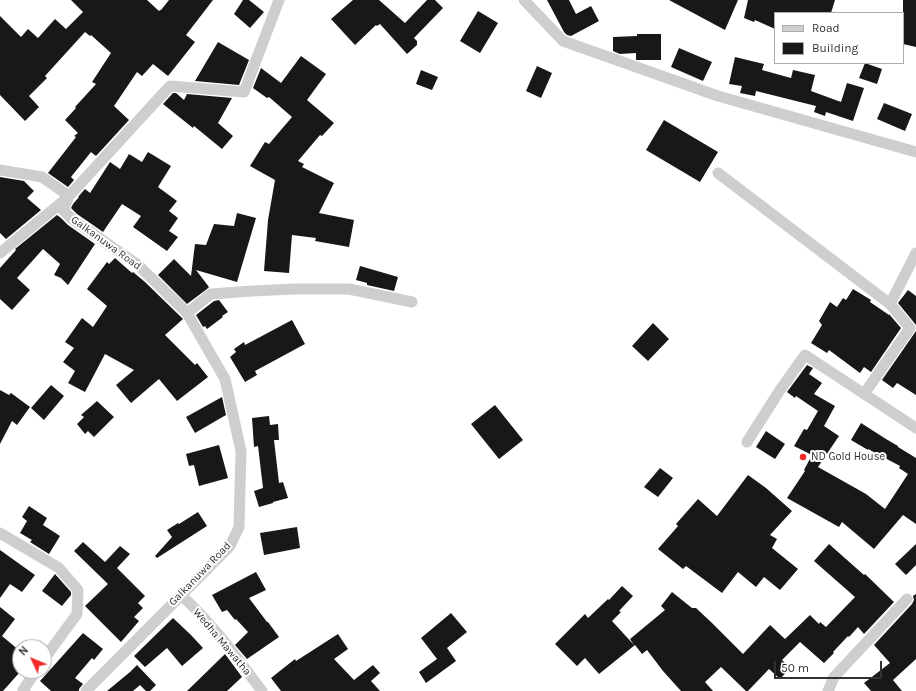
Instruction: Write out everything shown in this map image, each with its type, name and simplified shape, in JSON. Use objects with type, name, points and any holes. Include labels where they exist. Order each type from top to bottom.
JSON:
[{"type":"street","points":[[0,252],[69,196],[170,86],[244,92],[279,0]]},
{"type":"street","points":[[524,0],[563,41],[718,96],[916,152]]},
{"type":"street","points":[[0,170],[42,178],[69,196]]},
{"type":"street","points":[[718,172],[890,304],[910,328],[864,394]]},
{"type":"street","name":"Galkanuwa Road","points":[[69,196],[63,210],[72,219],[138,265],[187,313],[225,379],[240,451],[239,527],[230,546],[86,691]]},
{"type":"street","points":[[890,304],[916,253]]},
{"type":"street","points":[[187,313],[210,294],[273,290],[349,289],[412,302]]},
{"type":"street","points":[[747,442],[780,390],[805,355],[916,428]]},
{"type":"street","points":[[0,532],[59,568],[78,590],[77,614],[52,648]]},
{"type":"street","name":"Wedha Mawatha","points":[[181,595],[192,605],[229,648],[262,691]]},
{"type":"street","points":[[828,691],[834,677],[907,599]]},
{"type":"street","points":[[24,691],[23,690],[31,679]]},
{"type":"building","points":[[71,0],[147,0],[159,11],[169,0],[213,0],[186,35],[195,42],[168,76],[153,64],[142,76],[137,72],[114,106],[129,120],[96,156],[91,152],[71,177],[74,180],[68,187],[48,173],[76,137],[74,136],[78,133],[65,120],[96,84],[92,82],[111,53],[91,35],[90,36],[85,32],[45,76],[47,78],[29,96],[39,107],[25,121],[0,95],[0,16],[21,37],[28,29],[38,38],[55,19],[66,29],[83,12]]},
{"type":"building","points":[[243,0],[249,0],[264,12],[250,28],[234,14]]},
{"type":"building","points":[[353,0],[379,0],[405,23],[427,0],[435,0],[443,8],[414,38],[417,41],[417,45],[407,54],[380,24],[377,26],[376,25],[355,45],[331,19]]},
{"type":"building","points":[[547,0],[569,0],[576,14],[591,6],[599,21],[571,36],[567,35]]},
{"type":"building","points":[[669,0],[738,0],[725,30]]},
{"type":"building","points":[[748,0],[835,0],[831,12],[774,12],[774,29],[755,20],[754,22],[744,18]]},
{"type":"building","points":[[903,0],[916,0],[916,47],[904,44]]},
{"type":"building","points":[[478,11],[498,23],[480,53],[460,41]]},
{"type":"building","points":[[637,34],[661,34],[661,60],[636,60],[636,53],[620,54],[613,51],[613,37],[637,36]]},
{"type":"building","points":[[218,42],[249,60],[239,85],[195,81]]},
{"type":"building","points":[[679,48],[712,62],[703,81],[671,67]]},
{"type":"building","points":[[301,56],[326,74],[307,100],[334,123],[322,136],[320,135],[298,161],[304,164],[302,167],[334,183],[319,213],[354,220],[349,247],[315,241],[316,238],[292,235],[289,273],[264,271],[268,220],[275,180],[250,166],[265,142],[269,144],[292,117],[269,97],[267,98],[253,88],[261,68],[281,83]]},
{"type":"building","points":[[735,57],[764,64],[762,70],[791,78],[793,70],[815,75],[811,91],[841,102],[847,83],[864,88],[853,121],[826,112],[825,116],[814,112],[816,106],[756,91],[755,96],[740,93],[742,86],[729,84]]},
{"type":"building","points":[[865,64],[882,69],[877,84],[859,78]]},
{"type":"building","points":[[537,66],[552,73],[541,98],[526,91]]},
{"type":"building","points":[[421,70],[438,77],[432,90],[416,84]]},
{"type":"building","points":[[173,93],[176,93],[184,100],[187,94],[232,98],[218,123],[233,136],[222,149],[194,126],[193,128],[163,104]]},
{"type":"building","points":[[884,103],[912,114],[905,131],[877,119]]},
{"type":"building","points":[[664,120],[718,152],[700,182],[646,150]]},
{"type":"building","points":[[148,152],[171,166],[158,187],[177,201],[169,211],[178,218],[169,231],[178,237],[167,251],[133,227],[141,216],[122,204],[103,232],[71,208],[85,189],[90,193],[110,162],[120,169],[129,154],[142,162]]},
{"type":"building","points":[[0,177],[24,181],[34,191],[27,198],[41,210],[6,239],[0,233]]},
{"type":"building","points":[[237,213],[256,218],[237,282],[196,270],[209,287],[187,304],[158,275],[174,259],[191,276],[195,244],[206,245],[214,224],[234,226]]},
{"type":"building","points":[[57,215],[68,225],[95,244],[68,285],[61,278],[54,275],[60,264],[43,249],[17,278],[30,290],[12,310],[0,299],[0,268],[16,250],[15,249]]},
{"type":"building","points":[[115,258],[145,282],[183,319],[165,335],[195,365],[197,363],[208,377],[177,401],[159,379],[131,403],[116,385],[134,370],[105,354],[85,392],[68,383],[75,371],[63,362],[74,348],[65,342],[82,318],[93,327],[107,306],[87,289],[107,262],[109,264]]},
{"type":"building","points":[[360,266],[398,277],[394,291],[367,285],[367,283],[356,280]]},
{"type":"building","points":[[853,289],[871,300],[870,302],[889,314],[901,328],[871,372],[864,367],[860,373],[829,350],[827,353],[811,343],[822,325],[819,321],[830,302],[837,307],[843,298],[846,300]]},
{"type":"building","points":[[908,290],[916,296],[916,325],[898,303]]},
{"type":"building","points":[[219,300],[228,312],[207,329],[205,326],[203,327],[196,315],[214,301]]},
{"type":"building","points":[[292,320],[305,344],[255,371],[257,375],[245,382],[230,357],[236,352],[234,349],[244,342],[245,345]]},
{"type":"building","points":[[653,323],[669,339],[648,361],[632,346]]},
{"type":"building","points":[[916,331],[916,395],[897,383],[893,388],[882,380]]},
{"type":"building","points":[[807,365],[813,368],[809,374],[822,383],[814,394],[835,406],[824,426],[839,436],[818,467],[866,494],[885,509],[908,474],[899,468],[900,466],[851,440],[861,423],[916,458],[916,524],[903,515],[874,549],[842,522],[839,527],[787,498],[805,471],[804,470],[812,455],[794,446],[804,429],[807,430],[818,411],[796,396],[795,398],[787,392]]},
{"type":"building","points":[[51,385],[64,396],[44,420],[31,408]]},
{"type":"building","points":[[0,390],[9,395],[11,393],[30,407],[17,425],[12,421],[0,444]]},
{"type":"building","points":[[222,397],[226,415],[195,433],[186,417]]},
{"type":"building","points":[[97,401],[114,417],[94,437],[88,431],[85,434],[77,424],[84,417],[81,415]]},
{"type":"building","points":[[495,405],[523,440],[499,459],[471,424]]},
{"type":"building","points":[[269,416],[270,425],[278,424],[279,440],[274,440],[279,483],[283,482],[288,498],[259,507],[254,491],[263,488],[258,446],[254,447],[252,418]]},
{"type":"building","points":[[766,431],[785,444],[775,459],[756,447]]},
{"type":"building","points":[[219,445],[228,478],[199,486],[194,465],[189,466],[186,454]]},
{"type":"building","points":[[660,468],[673,478],[658,497],[644,487]]},
{"type":"building","points":[[748,475],[766,488],[792,511],[770,535],[777,539],[772,548],[798,569],[780,590],[764,577],[756,587],[738,572],[722,593],[686,566],[683,569],[658,549],[678,526],[676,524],[698,499],[717,516]]},
{"type":"building","points":[[29,506],[47,518],[43,525],[60,536],[49,554],[30,542],[32,540],[20,533],[27,521],[22,517]]},
{"type":"building","points":[[198,512],[207,526],[157,558],[155,556],[172,537],[167,530]]},
{"type":"building","points":[[297,527],[300,548],[264,555],[260,533]]},
{"type":"building","points":[[83,542],[105,562],[120,546],[130,554],[117,568],[145,596],[138,603],[143,608],[134,617],[139,621],[121,642],[85,606],[108,584],[74,551]]},
{"type":"building","points":[[829,544],[864,575],[865,574],[894,602],[864,634],[858,627],[824,663],[800,642],[782,660],[790,668],[780,679],[769,669],[748,691],[746,691],[721,667],[705,682],[713,691],[681,691],[647,650],[642,654],[635,645],[599,674],[585,658],[577,666],[555,644],[585,614],[588,618],[608,599],[609,600],[622,586],[633,596],[612,621],[634,645],[630,639],[665,610],[661,606],[672,592],[692,608],[696,608],[743,654],[770,625],[785,639],[810,615],[819,624],[820,622],[826,627],[855,597],[814,561]]},
{"type":"building","points":[[916,544],[916,565],[906,575],[895,564]]},
{"type":"building","points":[[0,550],[35,575],[22,592],[10,584],[0,598]]},
{"type":"building","points":[[256,572],[266,590],[249,598],[279,637],[247,659],[235,645],[248,632],[227,610],[222,612],[212,595]]},
{"type":"building","points":[[55,574],[71,592],[71,595],[62,606],[42,591]]},
{"type":"building","points":[[916,594],[916,659],[893,680],[902,691],[871,691],[864,683],[890,663],[874,645],[912,604],[914,600],[913,596]]},
{"type":"building","points":[[0,607],[15,619],[2,636],[12,644],[12,679],[14,679],[3,691],[0,691]]},
{"type":"building","points":[[451,613],[467,632],[447,648],[456,661],[426,683],[419,672],[437,659],[421,638]]},
{"type":"building","points":[[173,618],[203,648],[182,666],[167,648],[145,667],[134,656]]},
{"type":"building","points":[[83,633],[103,649],[94,660],[92,658],[75,678],[83,684],[79,691],[51,691],[40,681],[42,679],[52,679],[52,668]]},
{"type":"building","points":[[338,634],[348,649],[334,659],[354,680],[373,665],[380,673],[371,681],[380,691],[281,691],[271,678],[295,659],[296,661]]},
{"type":"building","points":[[225,654],[242,677],[227,691],[187,691]]},
{"type":"building","points":[[137,665],[156,685],[150,691],[146,691],[140,685],[133,691],[107,691],[130,672]]},
{"type":"place","name":"ND Gold House","points":[[803,457]]}]
